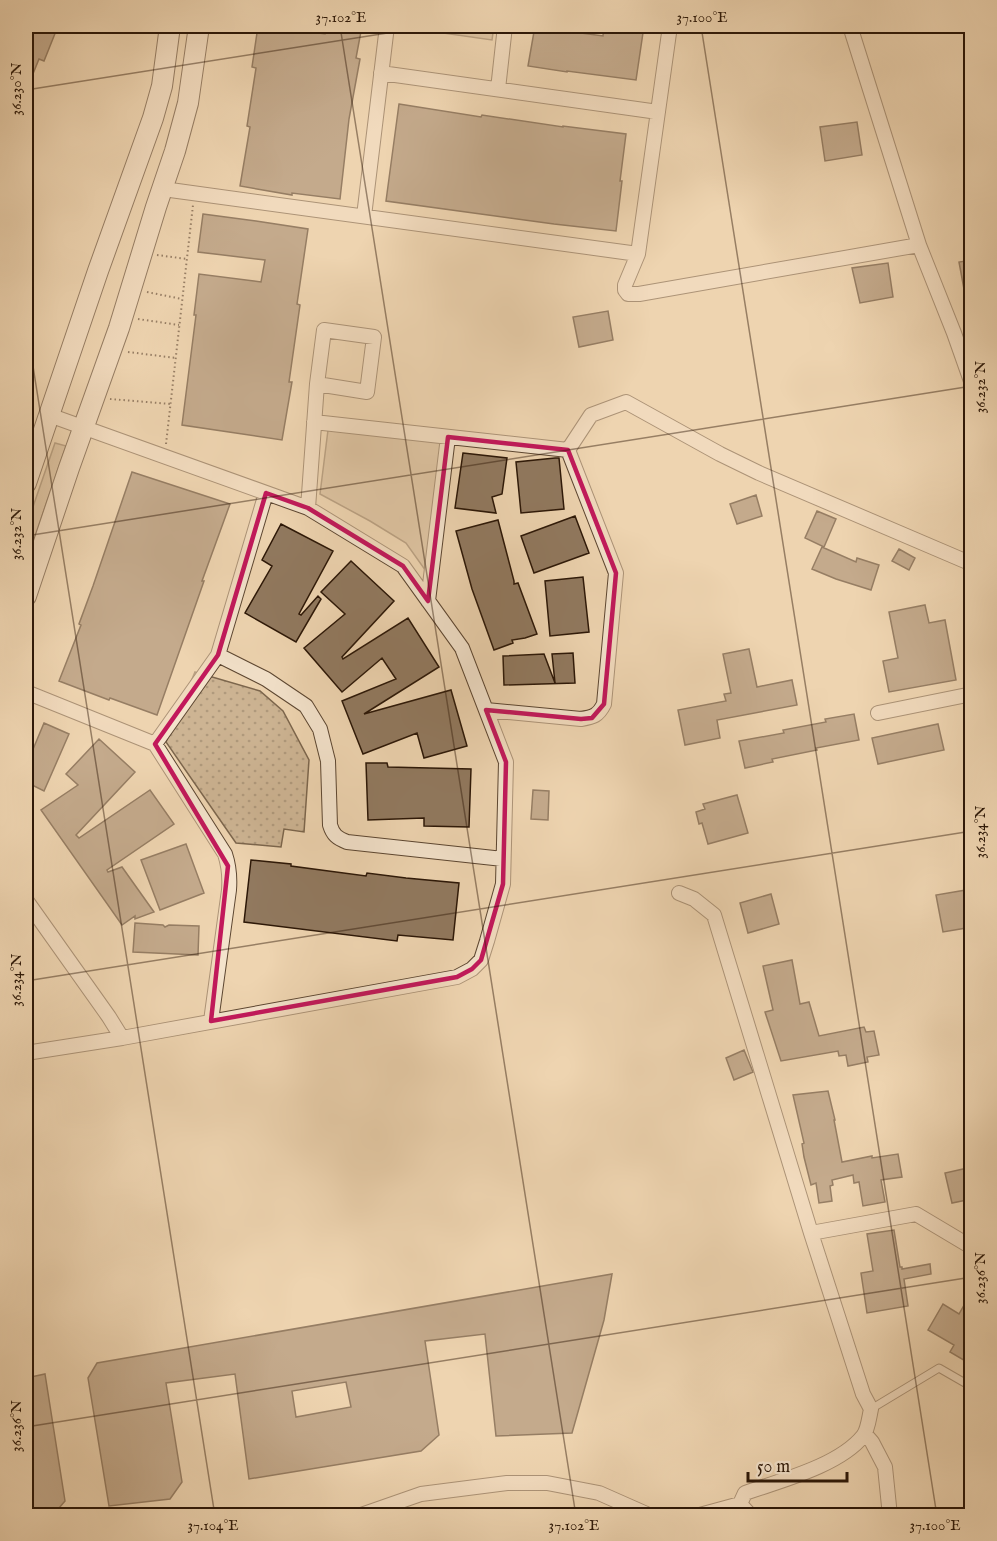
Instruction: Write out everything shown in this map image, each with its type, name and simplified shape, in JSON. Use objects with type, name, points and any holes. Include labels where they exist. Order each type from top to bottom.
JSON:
[{"type":"street","points":[[26,483],[153,118],[162,86],[170,26]]},
{"type":"street","points":[[26,596],[119,328],[175,151],[188,103],[199,26]]},
{"type":"street","points":[[364,216],[387,26]]},
{"type":"street","points":[[498,89],[505,26]]},
{"type":"street","points":[[670,26],[638,254],[625,285],[628,294],[634,295],[919,245]]},
{"type":"street","points":[[850,26],[919,245],[972,384]]},
{"type":"street","points":[[381,73],[658,112]]},
{"type":"street","points":[[163,189],[638,254]]},
{"type":"street","points":[[308,508],[317,384],[324,330],[374,337],[367,392],[317,384]]},
{"type":"street","points":[[568,450],[591,415],[626,402],[759,473],[972,564]]},
{"type":"street","points":[[26,1053],[122,1038],[457,977],[472,969],[481,960],[503,884],[506,762],[462,648],[403,566],[308,508],[49,415]]},
{"type":"street","points":[[314,422],[568,450]]},
{"type":"street","points":[[428,601],[447,436]]},
{"type":"street","points":[[486,710],[581,719],[592,718],[600,712],[604,704],[616,573],[568,450]]},
{"type":"street","points":[[155,744],[218,655],[266,493]]},
{"type":"street","points":[[218,655],[266,679],[306,706],[320,729],[328,761],[330,825],[337,838],[347,842],[503,859]]},
{"type":"street","points":[[26,692],[155,744],[225,854],[230,877],[229,890],[211,1021]]},
{"type":"street","points":[[878,713],[972,694]]},
{"type":"street","points":[[679,893],[694,899],[714,915],[811,1233],[863,1394],[871,1409],[865,1434],[854,1445],[830,1461],[790,1478],[745,1493],[740,1504]]},
{"type":"street","points":[[26,900],[122,1038]]},
{"type":"street","points":[[811,1233],[916,1214],[972,1246]]},
{"type":"street","points":[[865,1434],[872,1442],[885,1467],[890,1515]]},
{"type":"street","points":[[360,1515],[421,1494],[507,1483],[547,1483],[599,1493],[651,1515]]},
{"type":"street","points":[[696,1515],[740,1504]]},
{"type":"street","points":[[740,1504],[752,1515]]},
{"type":"lane","points":[[871,1409],[939,1368],[972,1387]]},
{"type":"path","points":[[164,457],[194,193]]},
{"type":"path","points":[[158,255],[187,259]]},
{"type":"path","points":[[145,292],[182,299]]},
{"type":"path","points":[[136,319],[179,325]]},
{"type":"path","points":[[125,351],[176,358]]},
{"type":"path","points":[[109,399],[170,404]]},
{"type":"highlighted area","points":[[448,437],[568,450],[616,573],[604,704],[592,718],[581,719],[486,710],[506,762],[503,884],[481,960],[472,969],[457,977],[211,1021],[228,866],[155,744],[218,655],[266,493],[308,508],[403,566],[428,601]]},
{"type":"shaded area","points":[[394,26],[494,26],[492,40]]},
{"type":"shaded area","points":[[329,422],[437,436],[441,447],[428,574],[406,543],[320,494]]},
{"type":"shaded area","points":[[55,443],[66,446],[26,562],[26,527]]},
{"type":"shaded area","points":[[195,672],[260,691],[283,711],[309,760],[304,832],[284,829],[281,847],[236,843],[166,742]]},
{"type":"building","points":[[26,26],[58,26],[44,61],[39,59],[26,91]]},
{"type":"building","points":[[258,26],[325,34],[326,26],[362,26],[356,58],[360,59],[349,119],[340,199],[292,193],[292,195],[240,186],[250,127],[247,126],[256,68],[252,67]]},
{"type":"building","points":[[535,26],[575,26],[574,32],[603,36],[604,26],[644,26],[636,80],[528,66]]},
{"type":"building","points":[[399,104],[481,117],[482,115],[626,134],[616,231],[386,201]]},
{"type":"building","points":[[857,122],[862,155],[825,161],[820,127]]},
{"type":"building","points":[[203,214],[308,229],[297,304],[300,305],[289,382],[292,382],[282,440],[182,425],[199,274],[261,282],[265,260],[198,252]]},
{"type":"building","points":[[972,260],[972,299],[966,300],[959,262]]},
{"type":"building","points":[[888,263],[893,297],[860,303],[852,268]]},
{"type":"building","points":[[608,311],[613,340],[579,347],[573,317]]},
{"type":"building","points":[[463,453],[507,458],[502,494],[492,497],[496,513],[455,508]]},
{"type":"building","points":[[559,458],[564,509],[521,513],[516,462]]},
{"type":"building","points":[[132,472],[230,504],[157,715],[59,681],[81,625],[79,624]]},
{"type":"building","points":[[756,495],[762,516],[737,524],[730,504]]},
{"type":"building","points":[[817,511],[836,519],[824,547],[805,538]]},
{"type":"building","points":[[575,516],[589,553],[534,573],[521,536]]},
{"type":"building","points":[[498,520],[514,584],[518,583],[537,634],[512,640],[513,643],[494,650],[472,589],[456,531]]},
{"type":"building","points":[[281,524],[333,551],[299,614],[301,615],[318,596],[321,599],[296,642],[245,613],[272,566],[262,560]]},
{"type":"building","points":[[822,547],[856,562],[857,558],[879,565],[871,590],[812,569]]},
{"type":"building","points":[[899,549],[915,558],[909,570],[892,561]]},
{"type":"building","points":[[351,561],[394,601],[342,657],[343,659],[408,618],[439,667],[364,714],[451,690],[467,746],[424,758],[417,733],[363,754],[342,701],[396,679],[382,658],[342,692],[304,648],[345,614],[321,592]]},
{"type":"building","points":[[583,577],[589,632],[550,636],[545,581]]},
{"type":"building","points":[[925,605],[929,623],[945,620],[956,680],[889,692],[883,661],[898,658],[889,612]]},
{"type":"building","points":[[749,649],[757,687],[792,680],[797,705],[717,720],[720,738],[685,745],[678,710],[726,701],[724,694],[731,693],[723,654]]},
{"type":"building","points":[[573,653],[575,683],[504,685],[503,656],[544,654],[555,683],[552,654]]},
{"type":"building","points":[[854,714],[859,740],[816,748],[817,750],[772,759],[773,762],[745,768],[739,741],[784,733],[783,730]]},
{"type":"building","points":[[44,723],[69,734],[44,791],[26,782],[26,766]]},
{"type":"building","points":[[938,724],[944,750],[878,764],[872,738]]},
{"type":"building","points":[[99,739],[135,772],[76,835],[79,838],[150,790],[174,824],[107,870],[108,872],[122,867],[154,912],[135,919],[135,916],[122,925],[41,810],[78,785],[66,774]]},
{"type":"building","points":[[366,763],[387,763],[388,767],[471,769],[469,827],[424,826],[424,818],[368,820]]},
{"type":"building","points":[[533,790],[549,791],[548,820],[531,819]]},
{"type":"building","points":[[737,795],[748,833],[708,844],[696,812],[705,809],[703,804]]},
{"type":"building","points":[[186,844],[204,893],[160,910],[141,860]]},
{"type":"building","points":[[251,860],[366,876],[367,873],[459,883],[453,940],[398,935],[397,941],[244,922]]},
{"type":"building","points":[[972,889],[972,927],[943,932],[936,895]]},
{"type":"building","points":[[771,894],[779,924],[748,933],[740,903]]},
{"type":"building","points":[[135,923],[165,927],[169,925],[199,926],[198,955],[133,952]]},
{"type":"building","points":[[792,960],[800,1004],[809,1002],[819,1036],[864,1027],[866,1032],[874,1031],[879,1055],[867,1057],[868,1062],[848,1066],[846,1055],[839,1056],[838,1051],[781,1061],[765,1012],[773,1010],[763,966]]},
{"type":"building","points":[[744,1050],[753,1072],[734,1080],[726,1058]]},
{"type":"building","points":[[828,1091],[842,1162],[898,1154],[902,1177],[881,1180],[885,1202],[863,1206],[859,1182],[854,1183],[853,1175],[832,1180],[833,1185],[830,1186],[832,1201],[819,1203],[816,1183],[811,1185],[804,1157],[802,1144],[804,1143],[793,1095]]},
{"type":"building","points":[[972,1167],[972,1184],[964,1185],[967,1200],[952,1203],[945,1173]]},
{"type":"building","points":[[894,1230],[900,1267],[902,1269],[930,1264],[931,1274],[904,1279],[908,1306],[867,1313],[861,1273],[873,1271],[867,1234]]},
{"type":"building","points":[[612,1274],[604,1320],[572,1433],[496,1436],[485,1334],[425,1341],[439,1435],[421,1451],[249,1479],[235,1374],[166,1383],[182,1482],[170,1499],[109,1506],[88,1378],[97,1363]],"holes":[[[346,1382],[351,1407],[296,1417],[292,1391]]]},
{"type":"building","points":[[972,1291],[972,1365],[950,1352],[954,1345],[928,1330],[943,1304],[959,1314]]},
{"type":"building","points":[[45,1374],[65,1501],[53,1515],[26,1515],[26,1378]]}]
